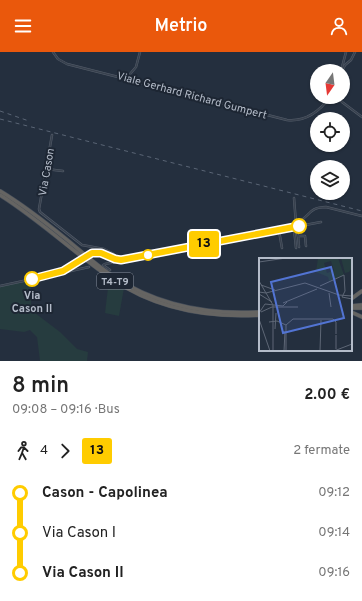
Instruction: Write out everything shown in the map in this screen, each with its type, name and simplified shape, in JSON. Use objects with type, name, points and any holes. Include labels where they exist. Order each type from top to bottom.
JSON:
[{"type":"highway","name":"T4-T9","points":[[0,191],[27,209],[107,272],[144,293],[170,303],[201,310],[259,313]]},
{"type":"highway","name":"T4-T9","points":[[1,196],[39,222],[102,271],[139,294],[169,306],[192,312],[229,316],[259,313]]},
{"type":"highway","points":[[352,298],[362,291]]},
{"type":"highway","points":[[352,307],[362,306]]},
{"type":"highway","points":[[352,312],[362,317]]},
{"type":"street","name":"Viale Gerhard Richard Gumpert","points":[[53,52],[56,57],[64,63],[289,120],[302,119],[311,116],[325,104]]},
{"type":"street","points":[[130,74],[136,67],[140,52]]},
{"type":"street","points":[[343,64],[346,52]]},
{"type":"street","points":[[346,64],[351,60],[355,52]]},
{"type":"street","points":[[122,77],[127,76]]},
{"type":"street","points":[[345,104],[362,117]]},
{"type":"street","name":"Via Cason","points":[[52,135],[40,212],[82,245],[109,251],[117,257],[117,260]]},
{"type":"street","points":[[46,169],[63,171]]},
{"type":"street","points":[[294,198],[296,248]]},
{"type":"street","points":[[296,226],[309,212],[320,207],[326,207],[362,216]]},
{"type":"street","points":[[300,222],[303,225]]},
{"type":"street","points":[[110,270],[104,266],[104,264],[117,260],[126,260],[321,222]]},
{"type":"street","points":[[296,226],[303,225]]},
{"type":"street","points":[[296,226],[299,247]]},
{"type":"street","points":[[279,231],[282,248]]},
{"type":"street","points":[[298,236],[305,236],[306,246]]},
{"type":"street","points":[[63,271],[94,253],[101,253],[117,260]]},
{"type":"street","points":[[0,286],[63,271],[66,272],[90,267]]},
{"type":"green space","points":[[109,279],[124,288],[119,316],[105,313]]},
{"type":"green space","points":[[31,280],[31,310],[60,332],[77,349],[88,352],[87,361],[40,361],[37,337],[30,330],[24,332],[0,329],[0,287]]},
{"type":"railway","points":[[0,111],[29,121]]},
{"type":"railway","points":[[0,119],[362,211]]},
{"type":"bus line","name":"13","points":[[32,279],[63,271],[92,253],[98,252],[121,260],[269,233],[299,226]]},
{"type":"place","name":"Via Cason II","points":[[32,279]]}]
